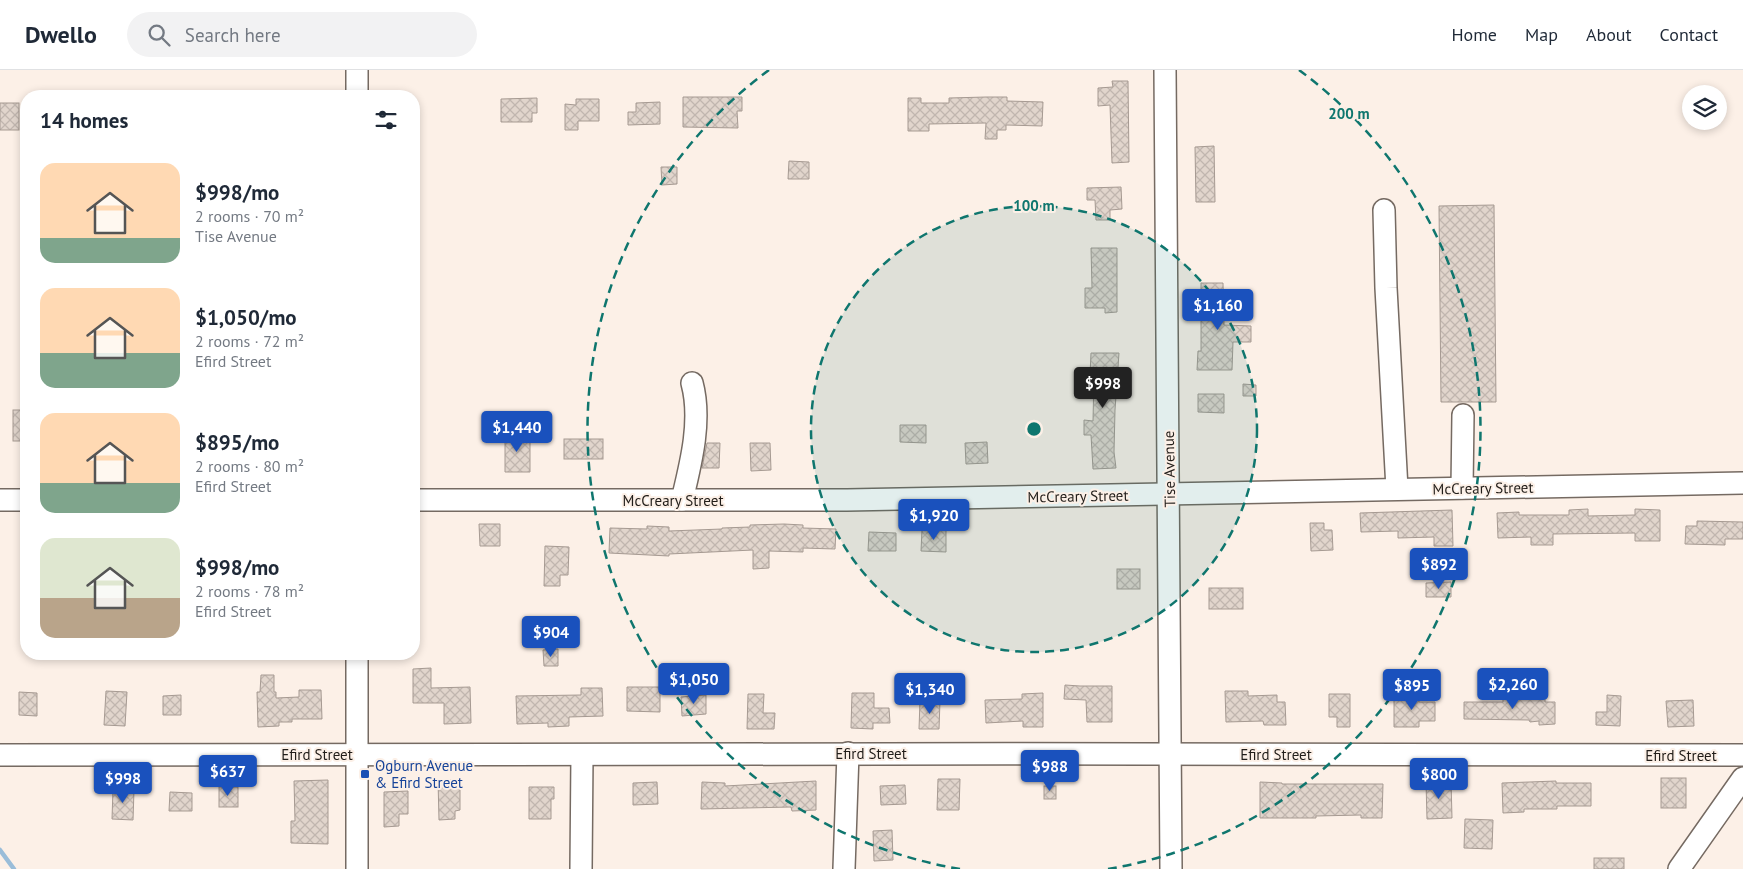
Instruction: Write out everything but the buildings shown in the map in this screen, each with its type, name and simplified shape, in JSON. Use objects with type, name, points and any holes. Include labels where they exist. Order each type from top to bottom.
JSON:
[{"type":"street","points":[[356,90],[357,70]]},
{"type":"street","name":"Tise Avenue","points":[[1165,70],[1172,869]]},
{"type":"street","points":[[1384,210],[1386,288],[1397,490]]},
{"type":"street","points":[[682,500],[694,436],[696,401],[692,383]]},
{"type":"street","points":[[1462,488],[1463,415]]},
{"type":"street","name":"McCreary Street","points":[[420,500],[847,500],[1743,483]]},
{"type":"street","points":[[0,500],[20,500]]},
{"type":"street","points":[[357,660],[357,869]]},
{"type":"street","points":[[844,869],[848,753]]},
{"type":"street","name":"Efird Street","points":[[0,755],[1171,753],[1743,756]]},
{"type":"street","points":[[581,869],[582,755]]},
{"type":"street","points":[[1679,869],[1743,778]]},
{"type":"waterway","points":[[0,850],[14,869]]},
{"type":"place","name":"Ogburn Avenue & Efird Street","points":[[365,774]]}]
